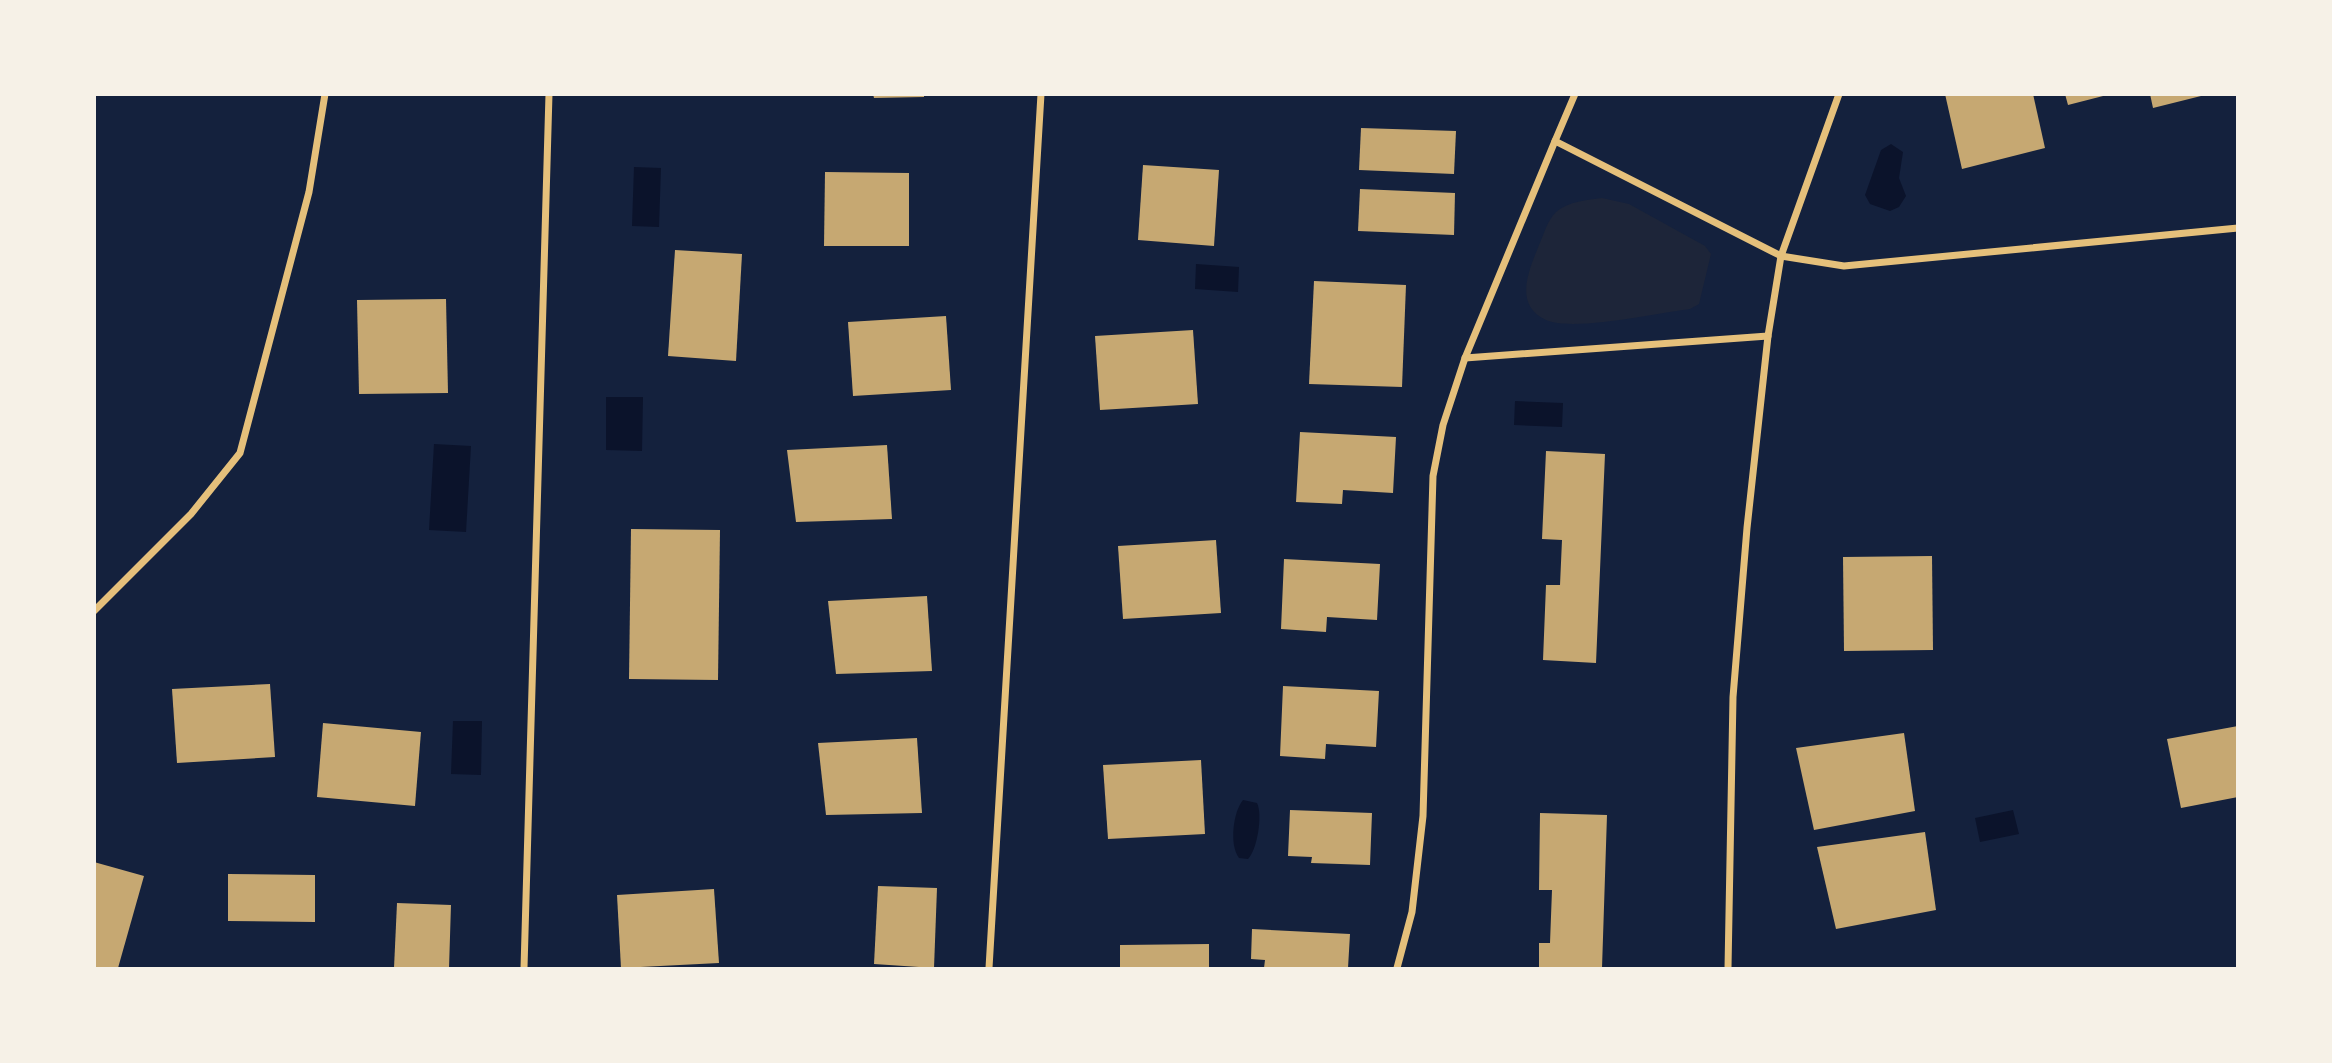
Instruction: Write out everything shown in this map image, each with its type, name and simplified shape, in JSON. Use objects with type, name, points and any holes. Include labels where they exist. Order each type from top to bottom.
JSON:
[{"type":"street","points":[[94,611],[191,514],[240,453],[309,192],[325,94]]},
{"type":"street","points":[[524,968],[549,94]]},
{"type":"street","points":[[989,968],[1041,94]]},
{"type":"street","points":[[1397,968],[1412,912],[1423,816],[1432,486],[1443,425],[1465,358],[1575,94]]},
{"type":"street","points":[[1728,968],[1733,697],[1747,528],[1768,336],[1781,256],[1839,94]]},
{"type":"street","points":[[1556,141],[1781,256],[1844,267],[2238,228]]},
{"type":"street","points":[[1465,358],[1768,336]]},
{"type":"shaded area","points":[[1891,144],[1903,152],[1899,178],[1906,196],[1899,207],[1890,211],[1870,204],[1865,195],[1881,150]]},
{"type":"shaded area","points":[[634,167],[661,168],[659,227],[632,226]]},
{"type":"shaded area","points":[[1602,198],[1629,204],[1705,246],[1711,254],[1699,304],[1690,309],[1595,323],[1559,323],[1546,320],[1536,313],[1530,305],[1526,286],[1531,265],[1550,219],[1567,205]]},
{"type":"shaded area","points":[[1196,264],[1239,267],[1238,292],[1195,289]]},
{"type":"shaded area","points":[[606,397],[643,397],[642,451],[606,450]]},
{"type":"shaded area","points":[[1515,401],[1563,403],[1562,427],[1514,425]]},
{"type":"shaded area","points":[[434,444],[471,446],[466,532],[429,530]]},
{"type":"shaded area","points":[[453,721],[482,721],[481,775],[451,774]]},
{"type":"shaded area","points":[[1243,800],[1257,803],[1259,808],[1256,840],[1248,859],[1239,858],[1233,837],[1237,812]]},
{"type":"shaded area","points":[[2013,810],[2019,834],[1980,842],[1975,818]]},
{"type":"building","points":[[873,94],[924,94],[924,97],[874,98]]},
{"type":"building","points":[[1945,94],[2033,94],[2045,148],[1962,169]]},
{"type":"building","points":[[2065,94],[2107,94],[2107,95],[2068,105]]},
{"type":"building","points":[[2150,94],[2205,94],[2205,95],[2153,108]]},
{"type":"building","points":[[1361,128],[1456,131],[1454,174],[1359,170]]},
{"type":"building","points":[[1143,165],[1219,170],[1214,246],[1138,240]]},
{"type":"building","points":[[825,172],[909,173],[909,246],[824,246]]},
{"type":"building","points":[[1360,189],[1455,193],[1454,235],[1358,231]]},
{"type":"building","points":[[675,250],[742,254],[736,361],[668,356]]},
{"type":"building","points":[[1314,281],[1406,285],[1402,387],[1309,384]]},
{"type":"building","points":[[446,299],[448,393],[359,394],[357,300]]},
{"type":"building","points":[[946,316],[951,390],[853,396],[848,322]]},
{"type":"building","points":[[1193,330],[1198,404],[1100,410],[1095,336]]},
{"type":"building","points":[[1300,432],[1396,437],[1393,493],[1343,490],[1342,504],[1296,502]]},
{"type":"building","points":[[887,445],[892,519],[796,522],[787,450]]},
{"type":"building","points":[[1546,451],[1605,454],[1596,663],[1543,660],[1546,585],[1560,585],[1562,540],[1542,539]]},
{"type":"building","points":[[631,529],[720,530],[718,680],[629,679]]},
{"type":"building","points":[[1216,540],[1221,613],[1123,619],[1118,546]]},
{"type":"building","points":[[1932,556],[1933,650],[1844,651],[1843,557]]},
{"type":"building","points":[[1284,559],[1380,564],[1377,620],[1327,617],[1326,632],[1281,629]]},
{"type":"building","points":[[927,596],[932,671],[836,674],[828,601]]},
{"type":"building","points":[[270,684],[275,757],[177,763],[172,689]]},
{"type":"building","points":[[1283,686],[1379,691],[1376,747],[1326,744],[1325,759],[1280,756]]},
{"type":"building","points":[[323,723],[421,732],[415,806],[317,797]]},
{"type":"building","points":[[2238,726],[2238,797],[2181,808],[2167,739]]},
{"type":"building","points":[[1904,733],[1915,811],[1814,830],[1796,748]]},
{"type":"building","points":[[917,738],[922,813],[826,815],[818,743]]},
{"type":"building","points":[[1201,760],[1205,834],[1108,839],[1103,765]]},
{"type":"building","points":[[1290,810],[1372,813],[1370,865],[1311,863],[1312,857],[1288,856]]},
{"type":"building","points":[[1540,813],[1607,815],[1602,968],[1539,968],[1539,943],[1550,943],[1552,890],[1539,890]]},
{"type":"building","points":[[1925,832],[1936,910],[1836,929],[1817,847]]},
{"type":"building","points":[[94,862],[144,876],[118,968],[94,968]]},
{"type":"building","points":[[228,874],[315,875],[315,922],[228,921]]},
{"type":"building","points":[[878,886],[937,888],[934,968],[874,964]]},
{"type":"building","points":[[714,889],[719,963],[621,968],[617,895]]},
{"type":"building","points":[[397,903],[451,905],[449,968],[394,968]]},
{"type":"building","points":[[1252,929],[1350,934],[1348,968],[1264,968],[1265,960],[1251,959]]},
{"type":"building","points":[[1209,944],[1209,968],[1120,968],[1120,945]]}]
